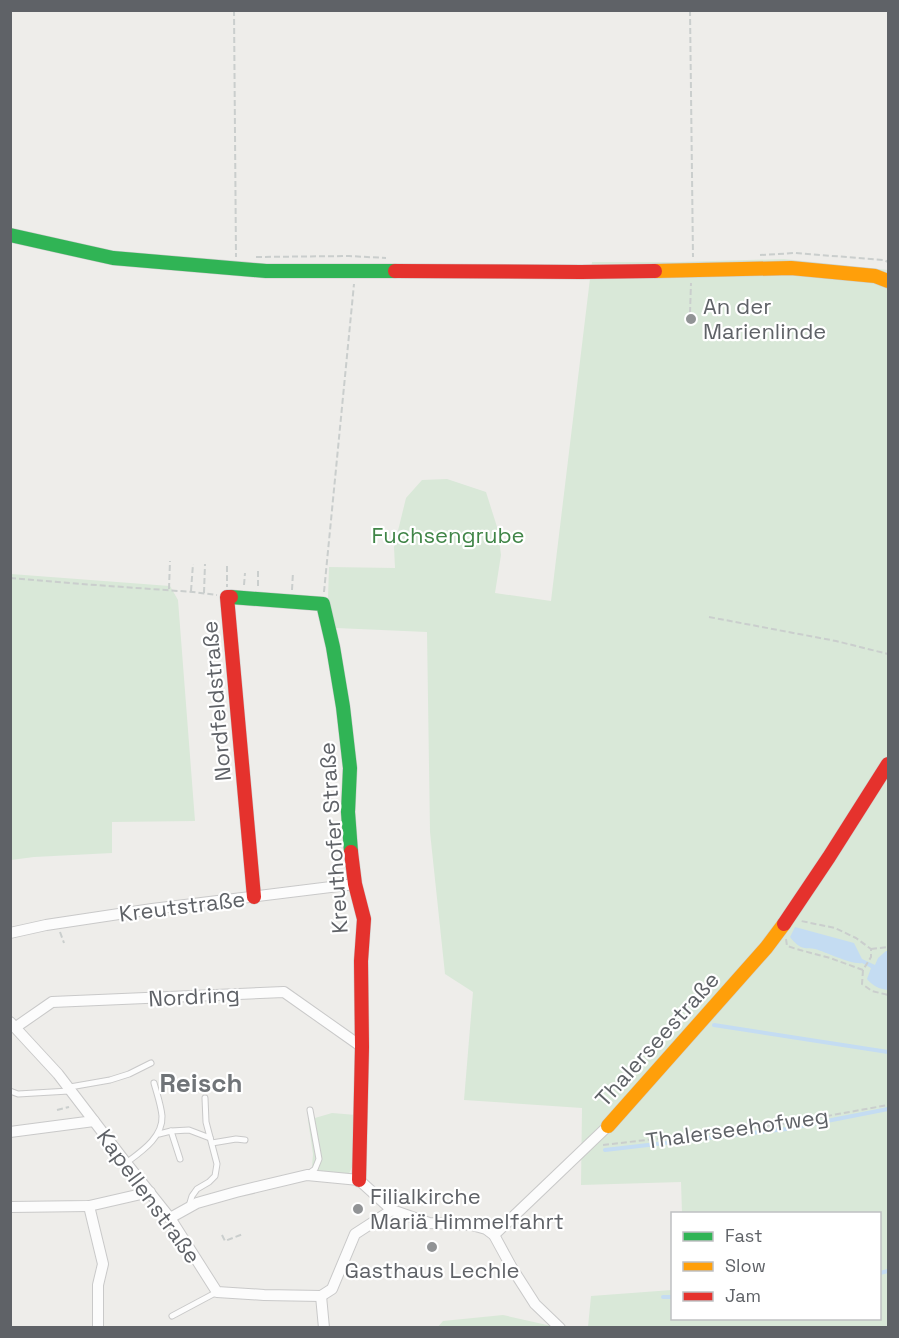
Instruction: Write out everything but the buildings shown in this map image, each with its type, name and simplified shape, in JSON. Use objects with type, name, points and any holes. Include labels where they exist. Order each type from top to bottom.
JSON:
[{"type":"street","points":[[10,235],[113,258],[266,271],[581,273],[791,268],[875,276],[888,281]]},
{"type":"street","name":"Nordfeldstraße","points":[[254,897],[227,597],[323,604]]},
{"type":"street","name":"Kreuthofer Straße","points":[[323,604],[340,686],[350,768],[348,812],[350,845],[355,884],[364,919],[361,961],[359,1180]]},
{"type":"street","name":"Thalerseestraße","points":[[494,1235],[608,1125],[766,948],[789,917],[888,764]]},
{"type":"street","name":"Kreutstraße","points":[[10,933],[101,917],[355,884]]},
{"type":"street","name":"Nordring","points":[[13,1025],[52,1002],[284,992],[362,1047]]},
{"type":"street","name":"Kapellenstraße","points":[[13,1025],[54,1070],[170,1218],[217,1292]]},
{"type":"street","points":[[10,1132],[94,1121]]},
{"type":"street","points":[[170,1218],[197,1203],[307,1175],[359,1180],[392,1210],[429,1223],[486,1228],[494,1235],[534,1304],[560,1328]]},
{"type":"street","points":[[10,1207],[89,1206],[150,1192]]},
{"type":"street","points":[[89,1206],[103,1264],[98,1285],[98,1328]]},
{"type":"street","points":[[217,1292],[321,1296],[332,1289],[355,1234],[392,1210]]},
{"type":"street","points":[[321,1296],[324,1328]]},
{"type":"lane","points":[[10,1091],[18,1094],[69,1089],[129,1074],[151,1062]]},
{"type":"lane","points":[[154,1083],[162,1117],[159,1134]]},
{"type":"lane","points":[[188,1208],[197,1189],[215,1176],[217,1164],[206,1122],[205,1098]]},
{"type":"lane","points":[[307,1175],[315,1169],[319,1159],[310,1110]]},
{"type":"lane","points":[[126,1164],[159,1134],[171,1131],[189,1130],[211,1141],[245,1140]]},
{"type":"lane","points":[[171,1131],[180,1159]]},
{"type":"lane","points":[[172,1316],[217,1292]]},
{"type":"path","points":[[234,10],[235,268]]},
{"type":"path","points":[[690,10],[693,258],[690,313]]},
{"type":"path","points":[[761,255],[795,254],[888,262]]},
{"type":"path","points":[[247,257],[394,258]]},
{"type":"path","points":[[323,604],[356,271]]},
{"type":"path","points":[[169,590],[170,561]]},
{"type":"path","points":[[191,592],[193,564]]},
{"type":"path","points":[[204,593],[205,564]]},
{"type":"path","points":[[10,578],[204,593],[227,597],[226,566]]},
{"type":"path","points":[[258,571],[258,599]]},
{"type":"path","points":[[292,602],[293,572]]},
{"type":"path","points":[[709,617],[836,641],[888,654]]},
{"type":"path","points":[[789,917],[835,928],[871,950],[888,947]]},
{"type":"path","points":[[779,930],[786,937],[787,946],[864,969]]},
{"type":"path","points":[[871,950],[871,957],[864,969],[862,984],[872,991],[888,995]]},
{"type":"path","name":"Thalerseehofweg","points":[[586,1147],[783,1124],[888,1105]]},
{"type":"path","points":[[222,1235],[225,1240],[243,1234]]},
{"type":"green space","name":"Fuchsengrube","points":[[784,259],[888,270],[888,1327],[588,1327],[591,1296],[671,1290],[671,1320],[881,1320],[881,1212],[682,1212],[681,1182],[581,1185],[582,1108],[464,1100],[473,992],[445,974],[430,832],[427,632],[336,628],[328,599],[329,567],[395,568],[394,547],[406,498],[422,480],[447,479],[486,492],[498,530],[501,555],[495,593],[551,601],[592,262]]},
{"type":"green space","points":[[11,574],[170,586],[178,600],[195,821],[112,822],[112,853],[11,860]]},
{"type":"green space","points":[[332,1113],[356,1115],[355,1160],[348,1176],[318,1173],[312,1167],[313,1154],[308,1120]]},
{"type":"green space","points":[[503,1315],[556,1327],[437,1328],[443,1321]]},
{"type":"water","points":[[795,927],[854,943],[862,959],[875,965],[878,958],[888,951],[888,990],[876,987],[867,979],[871,968],[862,963],[798,945],[790,937]]},
{"type":"waterway","points":[[714,1025],[888,1052]]},
{"type":"waterway","points":[[605,1150],[786,1129],[888,1109]]},
{"type":"waterway","points":[[881,1273],[888,1271]]},
{"type":"waterway","points":[[663,1297],[671,1297]]},
{"type":"traffic: fast","points":[[10,235],[113,258],[266,271],[395,271]]},
{"type":"traffic: fast","points":[[231,597],[323,604],[343,707],[350,768],[348,812],[351,852]]},
{"type":"traffic: slow","points":[[655,271],[791,268],[875,276],[888,281]]},
{"type":"traffic: slow","points":[[608,1126],[766,948],[784,924]]},
{"type":"traffic: jam","points":[[395,271],[655,271]]},
{"type":"traffic: jam","points":[[231,597],[227,597],[254,897]]},
{"type":"traffic: jam","points":[[784,924],[888,764]]},
{"type":"traffic: jam","points":[[351,852],[355,884],[364,919],[361,961],[359,1180]]},
{"type":"place","name":"An der Marienlinde","points":[[691,319]]},
{"type":"place","name":"Filialkirche Mariä Himmelfahrt","points":[[358,1209]]},
{"type":"place","name":"Gasthaus Lechle","points":[[432,1247]]},
{"type":"district","name":"Reisch","points":[[201,1083]]}]
